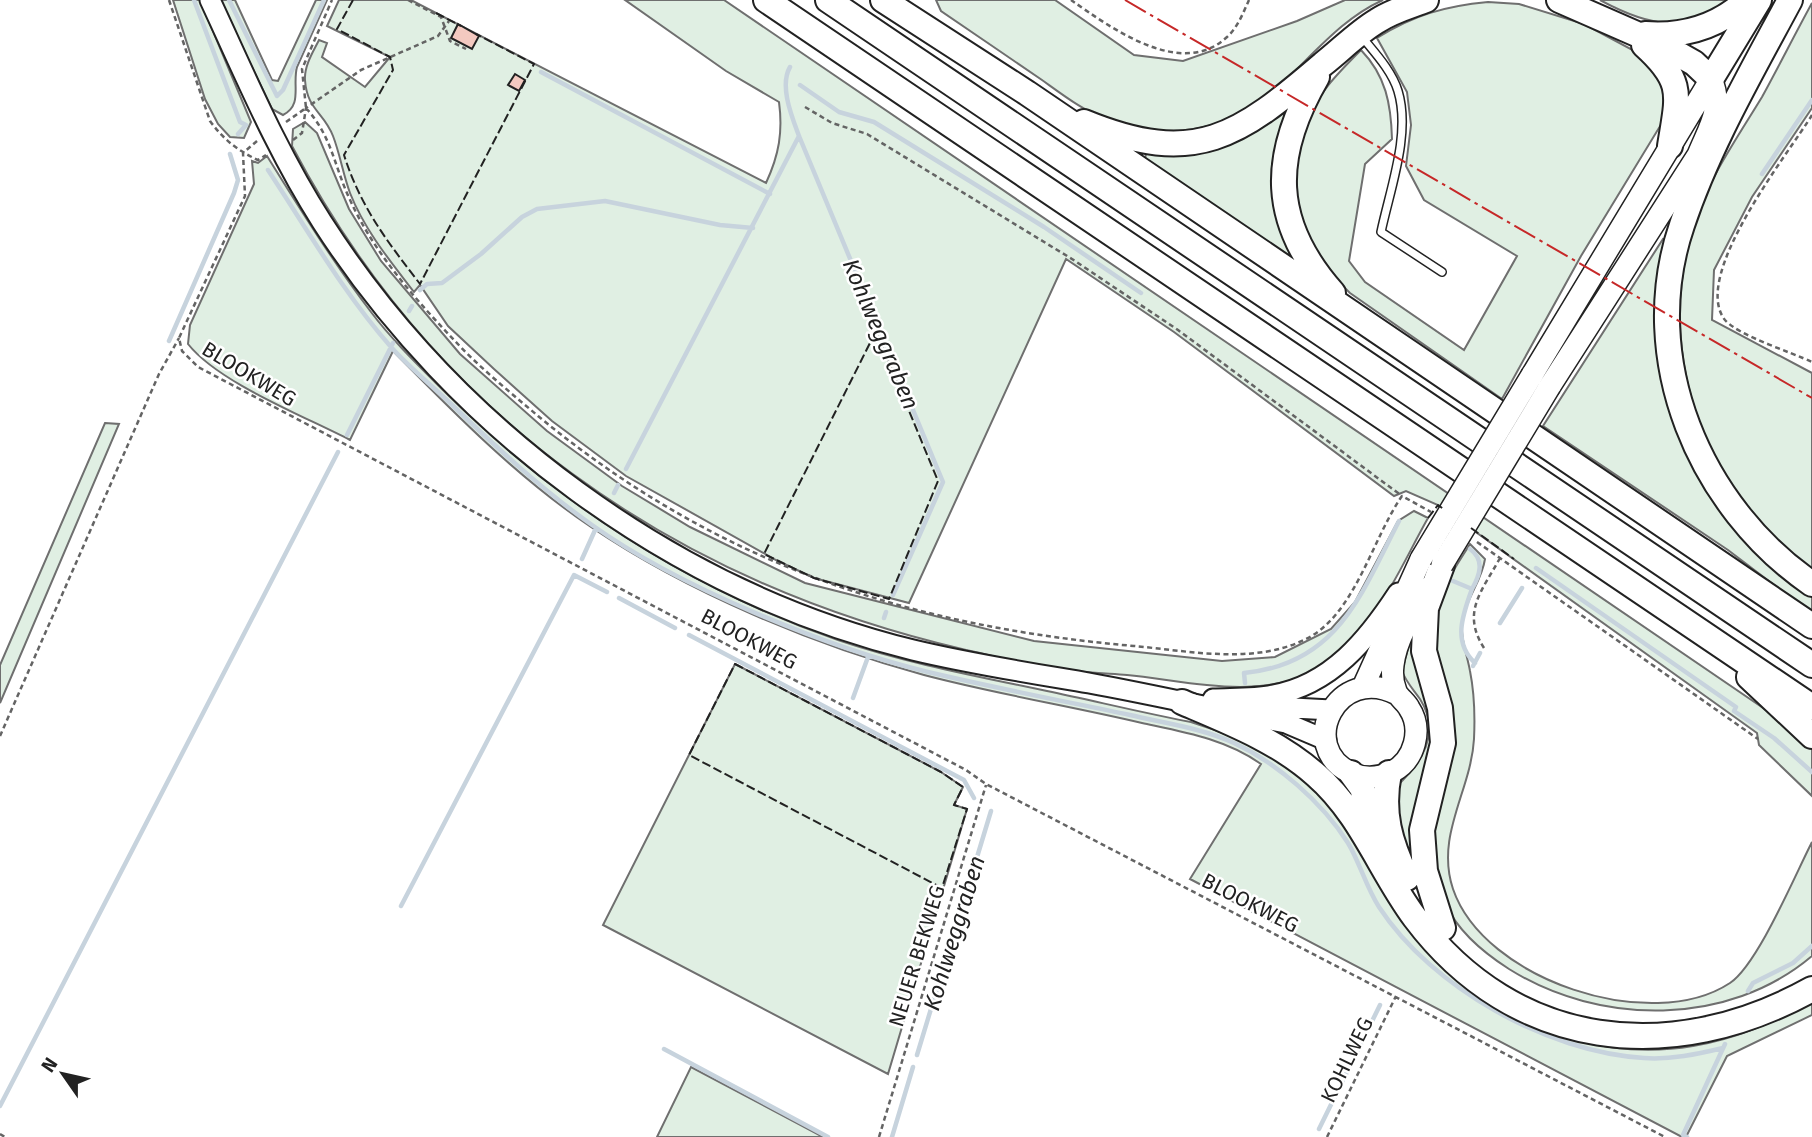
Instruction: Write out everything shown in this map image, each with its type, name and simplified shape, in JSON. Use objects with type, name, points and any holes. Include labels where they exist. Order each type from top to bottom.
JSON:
[{"type":"highway","points":[[766,0],[1812,707]]},
{"type":"highway","points":[[828,0],[1812,665]]},
{"type":"highway","points":[[883,0],[1027,93],[1812,626]]},
{"type":"highway","points":[[1027,93],[1124,137],[1162,144],[1202,141],[1235,131],[1273,106],[1378,19],[1426,0]]},
{"type":"highway","points":[[1559,0],[1664,46],[1694,63],[1711,79],[1759,0]]},
{"type":"highway","points":[[1630,32],[1668,36],[1695,32],[1717,21],[1747,0]]},
{"type":"highway","points":[[1698,155],[1753,68],[1790,0]]},
{"type":"highway","points":[[1630,32],[1660,60],[1676,83],[1677,106],[1670,146]]},
{"type":"highway","points":[[1324,64],[1290,130],[1284,161],[1284,189],[1289,220],[1311,264],[1354,316]]},
{"type":"highway","points":[[1753,68],[1681,227],[1670,282],[1668,322],[1671,358],[1686,422],[1710,476],[1761,544],[1812,584]]},
{"type":"highway","points":[[1431,562],[1424,652],[1440,708],[1443,743],[1440,764],[1426,807],[1422,841],[1425,871],[1443,928]]},
{"type":"highway","points":[[1707,635],[1812,736]]},
{"type":"highway","points":[[1182,702],[1251,732],[1317,775],[1345,806],[1415,918],[1472,976],[1522,1008],[1569,1026],[1612,1035],[1703,1032],[1755,1017],[1812,989]]},
{"type":"highway","points":[[1351,773],[1362,788],[1388,872]]},
{"type":"highway","points":[[1389,774],[1385,818],[1390,840],[1413,890],[1443,928],[1478,963],[1525,992],[1575,1013],[1624,1023],[1674,1025],[1735,1014],[1788,993],[1812,976]]},
{"type":"main road","points":[[210,0],[270,131],[322,222],[368,287],[415,344],[474,405],[538,461],[621,521],[652,541],[731,583],[844,629],[910,650],[1286,723],[1326,740]]},
{"type":"main road","points":[[1363,687],[1431,562],[1541,381],[1670,146],[1711,79]]},
{"type":"main road","points":[[1541,381],[1698,155],[1714,116],[1718,95],[1711,79]]},
{"type":"main road","points":[[1213,699],[1273,695],[1326,674],[1367,637],[1431,562]]},
{"type":"main road","points":[[1396,694],[1393,666],[1431,562]]},
{"type":"main road","points":[[1093,684],[1273,708],[1331,710]]},
{"type":"main road","points":[[1363,687],[1380,687],[1396,694],[1413,714],[1416,740],[1404,764],[1389,774],[1370,777],[1351,773],[1337,763],[1326,740],[1326,724],[1331,710],[1344,695],[1363,687]]},
{"type":"lane","points":[[1360,33],[1392,76],[1402,108],[1401,136],[1381,232],[1442,272]]},
{"type":"path","points":[[169,0],[210,121],[221,136],[243,153],[270,131],[360,71],[438,36],[449,21]]},
{"type":"path","points":[[332,0],[302,69],[306,108],[326,133],[350,201],[382,254],[422,305],[477,363],[561,434],[644,494],[754,553],[838,589],[971,624],[1054,639],[1193,652],[1268,652],[1306,639],[1328,624],[1348,597],[1380,532],[1402,496]]},
{"type":"path","points":[[408,0],[441,17],[450,41],[466,49]]},
{"type":"path","points":[[1071,0],[1122,36],[1143,45],[1196,51],[1226,38],[1238,23],[1249,0]]},
{"type":"path","points":[[805,107],[832,123],[867,134],[1072,259],[1178,330],[1402,496],[1433,513]]},
{"type":"path","points":[[1812,115],[1766,180],[1746,217],[1723,267],[1718,306],[1724,318],[1735,328],[1812,362]]},
{"type":"path","name":"BLOOKWEG","points":[[243,153],[245,196],[179,338],[182,351],[198,367],[966,770],[986,784],[1665,1137]]},
{"type":"path","points":[[0,736],[159,374],[179,338]]},
{"type":"path","points":[[1466,536],[1758,739]]},
{"type":"path","points":[[1484,648],[1473,631],[1473,612],[1500,558]]},
{"type":"path","name":"NEUER BEKWEG","points":[[879,1137],[986,784]]},
{"type":"path","name":"KOHLWEG","points":[[1327,1137],[1396,996]]},
{"type":"path","points":[[0,1134],[5,1137]]},
{"type":"green space","points":[[173,0],[200,0],[251,122],[244,138],[230,137],[218,124],[205,99]]},
{"type":"green space","points":[[220,0],[235,0],[272,80],[278,81],[316,0],[327,0],[297,67],[293,106],[283,115],[272,109]]},
{"type":"green space","points":[[339,0],[411,0],[766,183],[779,143],[779,102],[726,71],[625,0],[724,0],[1769,712],[1812,749],[1812,796],[1759,745],[1757,733],[1438,505],[1406,491],[1394,496],[1174,332],[1066,259],[909,603],[814,578],[776,560],[626,476],[552,421],[494,369],[448,326],[420,285],[414,292],[363,219],[350,193],[333,136],[312,105],[306,90],[306,70],[319,40],[327,43],[322,57],[365,87],[390,57],[327,26]]},
{"type":"green space","points":[[936,0],[1055,0],[1134,55],[1183,61],[1297,21],[1345,0],[1383,0],[1351,19],[1279,86],[1248,110],[1211,125],[1170,131],[1130,127],[1083,108],[941,11]]},
{"type":"green space","points":[[1600,0],[1734,0],[1699,18],[1667,23],[1635,16]]},
{"type":"green space","points":[[1488,2],[1519,4],[1584,24],[1642,55],[1667,90],[1662,123],[1581,256],[1502,399],[1350,293],[1334,276],[1309,238],[1297,195],[1296,173],[1298,150],[1308,116],[1328,86],[1361,50],[1376,70],[1386,91],[1392,139],[1365,164],[1349,261],[1365,282],[1464,350],[1517,256],[1424,200],[1406,166],[1411,125],[1407,92],[1377,38],[1430,13]]},
{"type":"green space","points":[[1812,3],[1812,108],[1752,197],[1714,270],[1712,320],[1812,373],[1812,571],[1780,544],[1751,514],[1727,480],[1708,443],[1693,404],[1684,364],[1680,322],[1686,251],[1700,206]]},
{"type":"green space","points":[[1282,111],[1288,116],[1293,255],[1289,259],[1144,163],[1146,154],[1192,153]]},
{"type":"green space","points":[[305,122],[317,133],[349,209],[381,261],[460,354],[547,431],[622,486],[690,527],[805,583],[1034,641],[1222,661],[1275,657],[1331,629],[1355,602],[1398,521],[1414,511],[1428,518],[1384,599],[1357,636],[1322,666],[1300,677],[1276,684],[1227,687],[1053,669],[966,650],[858,620],[756,580],[661,532],[572,473],[490,406],[415,329],[349,242],[292,146],[293,129]]},
{"type":"green space","points":[[267,156],[357,293],[388,333],[425,372],[487,431],[578,505],[677,568],[783,619],[889,656],[1191,722],[1253,746],[1292,769],[1326,799],[1358,844],[1400,916],[1435,960],[1465,987],[1499,1009],[1535,1027],[1573,1040],[1613,1048],[1653,1050],[1693,1046],[1724,1039],[1769,1023],[1812,1003],[1812,1015],[1727,1056],[1686,1137],[1682,1137],[1190,879],[1261,764],[1248,755],[1189,733],[978,688],[882,663],[795,632],[709,594],[628,551],[564,508],[488,444],[393,351],[350,440],[241,385],[220,372],[188,344],[190,325],[254,184],[252,161],[258,163]]},
{"type":"green space","points":[[1663,239],[1670,241],[1680,431],[1812,594],[1812,614],[1728,550],[1543,426]]},
{"type":"green space","points":[[105,423],[119,424],[0,703],[0,665]]},
{"type":"green space","points":[[1470,544],[1485,559],[1462,624],[1472,687],[1474,739],[1448,850],[1453,889],[1471,921],[1498,949],[1533,972],[1574,990],[1616,1000],[1658,1003],[1697,998],[1730,983],[1741,973],[1764,939],[1812,842],[1812,956],[1779,979],[1742,996],[1703,1006],[1663,1010],[1623,1009],[1583,1001],[1545,988],[1500,963],[1458,925],[1440,889],[1431,850],[1434,639],[1439,601]]},
{"type":"green space","points":[[1414,626],[1434,730],[1416,866],[1404,860],[1396,787],[1420,758],[1429,736],[1426,712],[1402,671]]},
{"type":"green space","points":[[735,664],[941,772],[963,787],[954,805],[967,809],[888,1074],[603,925]]},
{"type":"green space","points":[[691,1067],[823,1137],[657,1137]]},
{"type":"building","points":[[458,24],[479,36],[472,49],[451,38]]},
{"type":"building","points":[[515,74],[525,80],[519,91],[508,85]]},
{"type":"waterway","points":[[194,0],[240,122],[246,125],[238,134]]},
{"type":"waterway","points":[[229,0],[277,96],[283,90],[324,0]]},
{"type":"waterway","name":"Kohlweggraben","points":[[790,67],[786,92],[796,128],[943,482],[893,595]]},
{"type":"waterway","points":[[541,72],[770,194]]},
{"type":"waterway","points":[[800,85],[839,112],[874,122],[1044,227],[1141,293]]},
{"type":"waterway","points":[[1762,174],[1812,100]]},
{"type":"waterway","points":[[626,469],[799,136]]},
{"type":"waterway","points":[[169,341],[234,193],[238,180],[230,154]]},
{"type":"waterway","points":[[268,170],[342,283],[374,327],[398,354],[537,482],[592,525],[627,548],[709,592],[799,631],[844,647],[928,672],[1183,726],[1234,743],[1266,761],[1312,799],[1348,843],[1374,899],[1402,936],[1429,964],[1495,1011],[1569,1043],[1607,1053],[1664,1058],[1723,1048]]},
{"type":"waterway","points":[[420,290],[427,284],[442,283],[481,254],[522,217],[537,209],[605,201],[720,225],[753,228]]},
{"type":"waterway","points":[[409,311],[412,306]]},
{"type":"waterway","points":[[347,435],[393,343]]},
{"type":"waterway","points":[[0,1106],[338,452]]},
{"type":"waterway","points":[[614,493],[618,485]]},
{"type":"waterway","points":[[1245,683],[1244,673],[1276,667],[1303,656],[1324,640],[1358,599],[1399,521]]},
{"type":"waterway","points":[[582,559],[596,528]]},
{"type":"waterway","points":[[1470,549],[1478,558],[1480,568],[1472,589]]},
{"type":"waterway","points":[[1536,568],[1736,707],[1734,711],[1774,738],[1812,772]]},
{"type":"waterway","points":[[401,906],[574,575],[607,592]]},
{"type":"waterway","points":[[1453,581],[1472,589],[1463,618],[1462,637],[1468,655],[1475,663]]},
{"type":"waterway","points":[[1500,623],[1522,588]]},
{"type":"waterway","points":[[619,598],[675,628]]},
{"type":"waterway","name":"Kohlweggraben","points":[[884,618],[886,612]]},
{"type":"waterway","points":[[689,635],[964,780],[974,798]]},
{"type":"waterway","points":[[1473,666],[1480,653]]},
{"type":"waterway","name":"Kohlweggraben","points":[[853,698],[868,657]]},
{"type":"waterway","name":"Kohlweggraben","points":[[917,1055],[991,811]]},
{"type":"waterway","points":[[1748,991],[1753,983],[1793,963],[1812,946]]},
{"type":"waterway","points":[[1319,1129],[1380,1005]]},
{"type":"waterway","points":[[1687,1137],[1683,1135],[1725,1044]]},
{"type":"waterway","points":[[664,1049],[828,1137]]},
{"type":"waterway","name":"Kohlweggraben","points":[[892,1137],[913,1067]]},
{"type":"fence","points":[[353,0],[337,29],[390,57],[393,70],[344,155],[367,208],[420,284],[534,64],[476,34]]},
{"type":"fence","points":[[436,13],[461,26]]},
{"type":"fence","points":[[876,331],[938,481],[889,599],[814,578],[764,554],[876,331]]},
{"type":"fence","points":[[1428,518],[1438,505],[1445,510]]},
{"type":"fence","points":[[1471,528],[1514,559]]},
{"type":"fence","points":[[735,664],[941,772],[963,787],[954,805],[967,809],[942,888],[689,755],[735,664]]},
{"type":"power","points":[[1125,0],[1812,398]]}]
